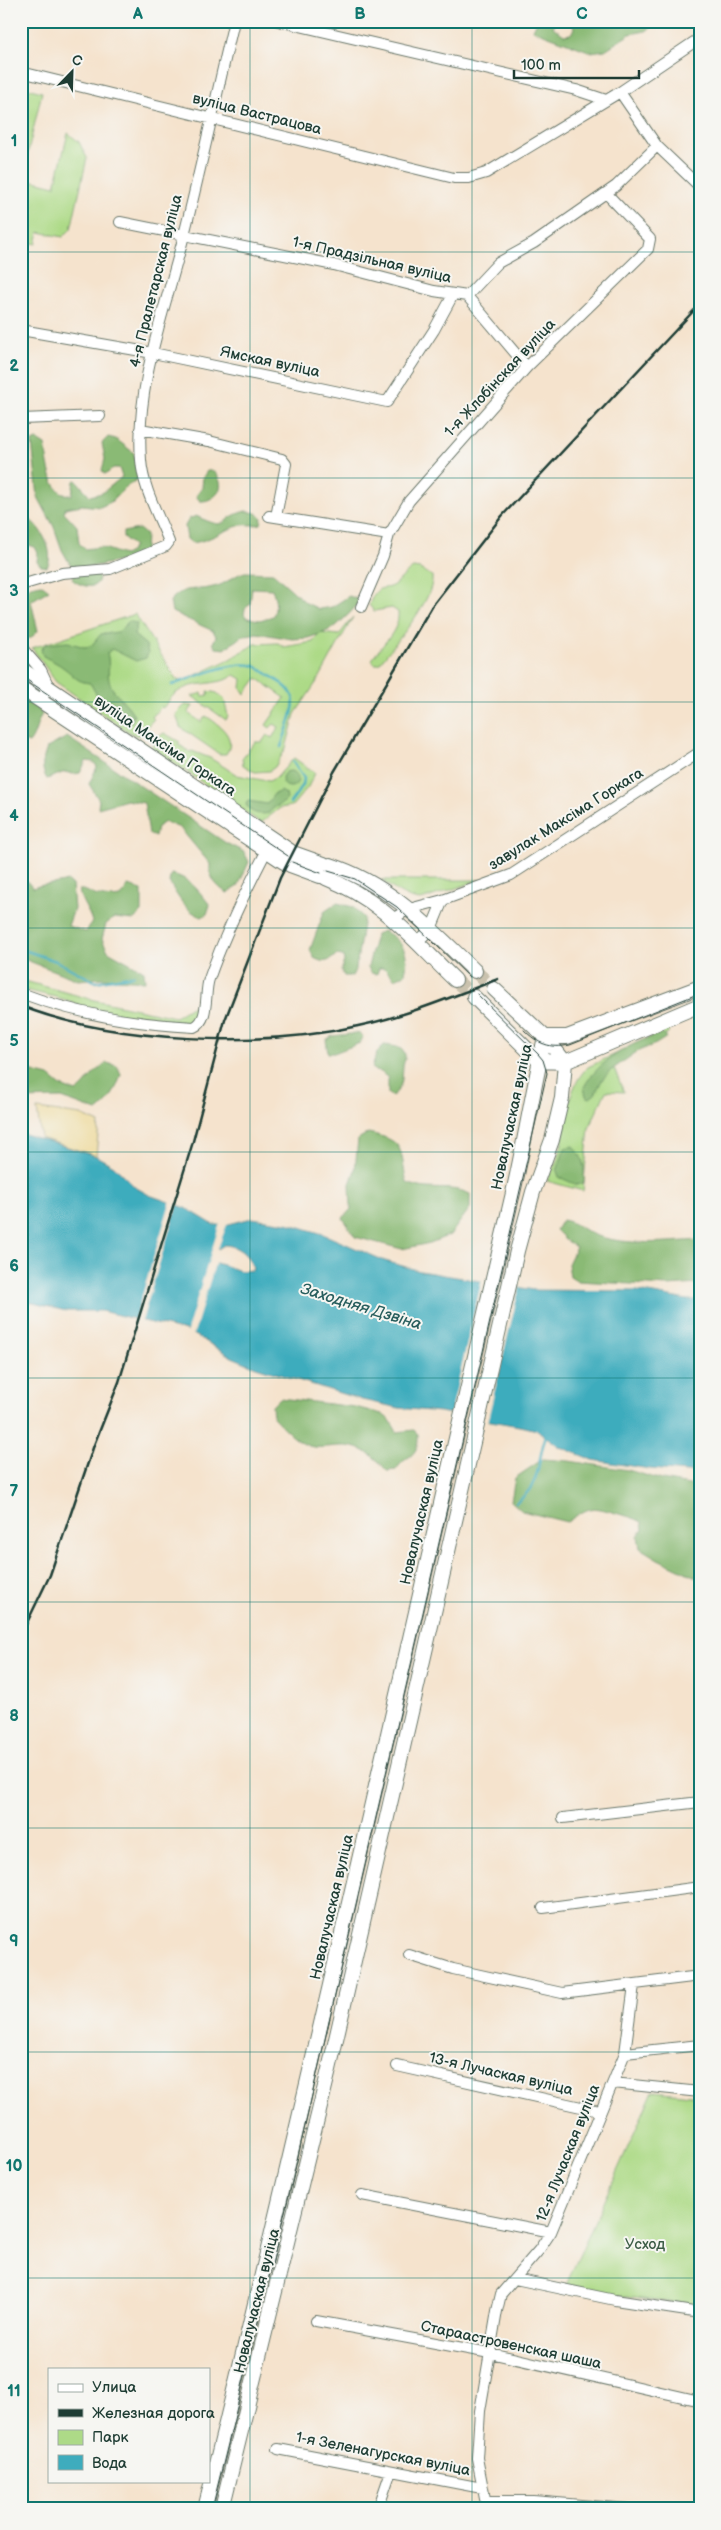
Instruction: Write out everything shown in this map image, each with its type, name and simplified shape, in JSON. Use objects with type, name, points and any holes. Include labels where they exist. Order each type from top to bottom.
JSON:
[{"type":"main road","name":"вуліца Максіма Горкага","points":[[21,669],[138,747],[269,845]]},
{"type":"main road","name":"вуліца Максіма Горкага","points":[[21,688],[129,761],[290,858],[325,871],[365,879],[382,888],[409,909],[475,971]]},
{"type":"main road","name":"вуліца Максіма Горкага","points":[[325,871],[371,900],[394,918],[455,980]]},
{"type":"main road","points":[[494,989],[545,1037],[567,1037],[700,987]]},
{"type":"main road","points":[[474,998],[539,1061],[565,1062],[700,1005]]},
{"type":"main road","name":"Новалучаская вуліца","points":[[205,2509],[263,2273],[402,1677],[500,1247],[545,1037]]},
{"type":"main road","name":"Новалучаская вуліца","points":[[222,2509],[274,2304],[420,1681],[470,1449],[517,1251],[533,1192],[552,1140],[562,1098],[565,1062],[545,1037]]},
{"type":"street","name":"4-я Пралетарская вуліца","points":[[21,585],[62,573],[110,569],[166,546],[169,542],[149,495],[141,462],[140,429],[143,402],[153,353],[184,236],[234,21]]},
{"type":"street","points":[[278,21],[576,90],[606,100]]},
{"type":"street","name":"вуліца Вастрацова","points":[[21,72],[454,178],[468,178],[486,173],[620,92],[700,38]]},
{"type":"street","points":[[620,92],[657,146],[700,187]]},
{"type":"street","name":"1-я Прадзільная вуліца","points":[[120,222],[334,265],[453,295],[467,296],[498,263],[534,244],[606,193],[657,146]]},
{"type":"street","name":"1-я Жлобінская вуліца","points":[[361,607],[384,556],[389,535],[408,501],[527,366],[648,249],[650,239],[606,193]]},
{"type":"street","name":"Ямская вуліца","points":[[21,330],[153,353],[387,402],[434,330],[453,295]]},
{"type":"street","points":[[467,296],[527,366]]},
{"type":"street","points":[[21,419],[100,416]]},
{"type":"street","points":[[140,429],[209,441],[282,458],[286,464],[272,516],[389,535]]},
{"type":"street","points":[[21,647],[41,670],[49,687],[40,701]]},
{"type":"street","points":[[60,714],[69,700]]},
{"type":"street","points":[[129,761],[138,747]]},
{"type":"street","name":"завулак Максіма Горкага","points":[[394,918],[409,909],[443,900],[511,875],[700,752]]},
{"type":"street","points":[[21,993],[115,1019],[152,1025],[194,1027],[199,1025],[203,1019],[208,980],[269,845]]},
{"type":"street","points":[[417,942],[431,929],[443,900]]},
{"type":"street","points":[[668,999],[676,1015]]},
{"type":"street","points":[[402,1677],[420,1681]]},
{"type":"street","points":[[563,1818],[700,1802]]},
{"type":"street","points":[[543,1908],[700,1887]]},
{"type":"street","points":[[409,1955],[453,1969],[562,1993],[700,1976]]},
{"type":"street","points":[[613,2083],[625,2053],[634,1985]]},
{"type":"street","points":[[625,2053],[700,2045]]},
{"type":"street","name":"13-я Лучаская вуліца","points":[[397,2066],[600,2111]]},
{"type":"street","name":"12-я Лучаская вуліца","points":[[486,2505],[477,2458],[480,2411],[501,2294],[552,2232],[613,2083],[700,2092]]},
{"type":"street","points":[[362,2195],[552,2232]]},
{"type":"street","points":[[515,2279],[615,2300],[700,2313]]},
{"type":"street","name":"Стараастровенская шаша","points":[[316,2321],[490,2353],[700,2401]]},
{"type":"street","name":"1-я Зеленагурская вуліца","points":[[278,2449],[482,2488]]},
{"type":"street","points":[[378,2509],[391,2471]]},
{"type":"street","points":[[486,2505],[533,2501],[629,2509]]},
{"type":"green space","points":[[537,21],[556,21],[553,27],[564,35],[571,34],[574,28],[572,24],[558,21],[648,22],[652,27],[646,31],[630,34],[605,50],[591,52],[533,30]]},
{"type":"green space","points":[[23,87],[42,92],[22,178],[55,186],[68,133],[79,142],[87,158],[71,229],[63,237],[39,232],[36,244],[21,241],[21,92]]},
{"type":"green space","points":[[108,437],[116,439],[134,453],[139,478],[126,487],[111,502],[100,507],[82,505],[65,508],[64,512],[77,526],[79,543],[85,549],[101,547],[124,555],[131,551],[134,546],[123,537],[123,532],[139,529],[146,535],[145,551],[126,560],[79,569],[70,564],[62,550],[54,527],[38,497],[32,442],[37,440],[45,445],[51,476],[58,490],[64,494],[72,495],[74,481],[76,480],[90,496],[102,493],[122,477],[119,468],[113,468],[104,474],[102,470],[105,459],[102,443]]},
{"type":"green space","points":[[207,471],[214,471],[216,473],[220,482],[220,490],[212,498],[200,501],[196,496],[202,488],[203,477]]},
{"type":"green space","points":[[246,511],[256,513],[262,518],[261,524],[241,525],[198,542],[192,543],[187,539],[185,526],[189,519],[196,516],[220,524]]},
{"type":"green space","points":[[24,516],[40,531],[48,546],[49,561],[47,567],[41,566],[37,561],[38,553],[35,547],[25,544],[21,540],[21,517]]},
{"type":"green space","points":[[413,568],[420,569],[432,576],[427,597],[403,634],[379,664],[375,664],[372,660],[393,632],[398,619],[398,612],[392,608],[374,611],[369,605],[372,597],[381,588],[395,584]]},
{"type":"green space","points":[[241,573],[273,573],[306,603],[319,609],[332,607],[349,596],[358,599],[357,605],[335,627],[308,638],[292,639],[257,633],[242,636],[225,649],[216,648],[213,643],[216,636],[213,631],[172,612],[170,601],[181,592],[218,586]],"holes":[[[252,588],[272,589],[276,602],[273,616],[260,620],[247,618],[244,614],[245,609],[250,604]]]},
{"type":"green space","points":[[74,574],[93,574],[99,577],[98,582],[92,586],[79,584],[72,579]]},
{"type":"green space","points":[[41,584],[49,590],[31,601],[38,631],[30,639],[21,633],[21,592],[31,586]]},
{"type":"green space","points":[[135,614],[177,680],[183,681],[228,660],[255,644],[278,643],[284,647],[313,642],[319,633],[339,635],[353,617],[320,677],[295,714],[286,748],[275,767],[269,771],[255,772],[243,765],[242,758],[255,742],[262,742],[267,735],[272,738],[279,727],[274,724],[270,728],[266,725],[285,698],[257,678],[245,694],[241,688],[242,679],[235,675],[229,679],[182,689],[163,708],[161,707],[152,717],[154,719],[138,736],[130,733],[56,682],[32,648]]},
{"type":"green space","points":[[129,621],[137,624],[134,635],[146,645],[148,653],[146,658],[136,661],[112,649],[107,653],[110,684],[114,692],[134,716],[132,722],[126,724],[105,709],[90,683],[78,680],[62,666],[43,656],[41,649],[46,644],[68,642],[84,647],[91,646],[101,634],[118,632]]},
{"type":"green space","points":[[208,691],[217,693],[224,699],[228,716],[226,720],[192,696],[202,693],[203,696],[209,695]]},
{"type":"green space","points":[[21,698],[36,706],[42,714],[29,743],[21,740],[24,721],[21,717]]},
{"type":"green space","points":[[185,705],[193,706],[188,713],[201,722],[206,716],[221,727],[230,742],[226,754],[219,754],[180,727],[176,714]]},
{"type":"green space","points":[[164,733],[180,742],[178,744],[190,752],[192,751],[210,758],[237,775],[269,781],[277,777],[294,758],[315,773],[308,787],[292,806],[280,808],[261,823],[152,748],[155,739]]},
{"type":"green space","points":[[67,737],[226,843],[244,852],[249,862],[238,886],[227,893],[214,881],[210,864],[180,828],[165,822],[157,827],[155,837],[149,834],[144,803],[127,800],[98,808],[99,800],[89,784],[97,767],[94,762],[86,761],[80,773],[65,772],[47,779],[43,760],[47,748]]},
{"type":"green space","points":[[287,771],[293,771],[298,776],[296,785],[287,787],[282,782],[282,776]]},
{"type":"green space","points":[[281,791],[286,794],[287,799],[269,813],[256,813],[250,810],[246,804],[248,801],[267,804],[274,794]]},
{"type":"green space","points":[[171,874],[183,878],[198,890],[210,905],[207,914],[202,917],[191,911],[183,903],[169,882]]},
{"type":"green space","points":[[21,875],[33,888],[67,881],[72,885],[74,909],[68,926],[86,932],[92,922],[81,899],[79,890],[102,897],[113,898],[121,897],[128,886],[142,890],[142,912],[133,920],[114,918],[106,924],[102,939],[108,951],[144,971],[145,981],[102,978],[78,980],[21,958]]},
{"type":"green space","points":[[381,880],[480,880],[421,900],[405,896]]},
{"type":"green space","points":[[337,903],[353,907],[364,918],[356,968],[352,976],[344,976],[341,970],[344,961],[343,956],[336,955],[328,961],[320,961],[314,958],[310,950],[324,912]]},
{"type":"green space","points":[[383,931],[400,943],[406,954],[407,961],[404,975],[395,979],[384,968],[379,968],[377,974],[371,973],[368,967],[376,934]]},
{"type":"green space","points":[[21,980],[94,1000],[175,1017],[196,1004],[203,1003],[199,1021],[188,1023],[159,1022],[128,1018],[21,989]]},
{"type":"green space","points":[[669,1029],[668,1034],[611,1062],[624,1092],[606,1091],[589,1128],[583,1191],[547,1181],[560,1152],[571,1096],[581,1075],[588,1067]]},
{"type":"green space","points":[[359,1033],[363,1037],[360,1043],[334,1053],[328,1053],[326,1040],[332,1036]]},
{"type":"green space","points":[[660,1034],[667,1037],[656,1044],[638,1051],[610,1071],[602,1080],[595,1094],[590,1098],[586,1096],[584,1087],[607,1061],[627,1047]]},
{"type":"green space","points":[[384,1045],[395,1046],[403,1051],[405,1055],[401,1083],[396,1093],[392,1096],[388,1094],[388,1078],[381,1072],[375,1071],[372,1067],[377,1052]]},
{"type":"green space","points":[[107,1063],[117,1066],[121,1074],[112,1095],[97,1111],[62,1098],[21,1099],[21,1069],[49,1076],[61,1086],[76,1092],[98,1069]]},
{"type":"green space","points":[[368,1133],[389,1139],[399,1148],[407,1183],[423,1188],[455,1189],[470,1194],[470,1208],[450,1235],[430,1243],[402,1249],[355,1237],[343,1218],[351,1209],[350,1184],[355,1170],[358,1139]]},
{"type":"green space","points":[[573,1146],[580,1154],[584,1168],[584,1183],[577,1185],[559,1177],[557,1171],[565,1148]]},
{"type":"green space","points":[[562,1220],[573,1223],[597,1236],[622,1241],[675,1242],[700,1240],[700,1284],[667,1286],[578,1281],[570,1276],[568,1264],[576,1247],[556,1230]]},
{"type":"green space","points":[[280,1398],[355,1407],[382,1414],[390,1420],[397,1432],[414,1430],[418,1434],[417,1448],[396,1470],[387,1471],[367,1452],[355,1447],[309,1446],[294,1437],[273,1417],[272,1406]]},
{"type":"green space","points":[[543,1459],[628,1470],[662,1480],[700,1487],[700,1579],[658,1559],[640,1548],[638,1536],[643,1530],[642,1522],[634,1518],[603,1509],[592,1509],[582,1512],[567,1522],[522,1511],[511,1501],[515,1478]]},
{"type":"green space","name":"Усход","points":[[653,2091],[700,2096],[700,2306],[625,2297],[566,2285]]},
{"type":"sand","points":[[37,1109],[81,1115],[99,1123],[96,1156],[41,1138]]},
{"type":"water","name":"Заходняя Дзвіна","points":[[21,1133],[96,1156],[114,1166],[135,1187],[149,1195],[186,1208],[214,1225],[225,1225],[252,1218],[287,1223],[323,1234],[385,1261],[420,1271],[534,1290],[637,1291],[687,1300],[700,1300],[700,1473],[650,1469],[593,1460],[560,1447],[537,1430],[440,1412],[399,1408],[362,1400],[256,1367],[232,1357],[190,1332],[101,1311],[66,1311],[21,1300]],"holes":[[[224,1245],[243,1252],[252,1265],[253,1270],[241,1271],[213,1262],[215,1251]]]},
{"type":"pier","points":[[171,1200],[178,1202],[141,1324],[134,1322]]},
{"type":"pier","points":[[228,1222],[215,1256],[216,1261],[193,1336],[186,1334],[220,1223]]},
{"type":"pier","points":[[482,1279],[520,1285],[487,1423],[450,1416]]},
{"type":"waterway","points":[[172,685],[225,667],[236,665],[255,666],[282,684],[290,691],[293,698],[294,705],[281,747]]},
{"type":"waterway","points":[[290,803],[303,785],[304,778],[293,762]]},
{"type":"waterway","points":[[21,949],[56,961],[96,982],[134,975]]},
{"type":"waterway","points":[[516,1502],[525,1496],[535,1480],[547,1433]]},
{"type":"tunnel","points":[[475,971],[494,989]]},
{"type":"tunnel","points":[[455,980],[474,997]]},
{"type":"tram line","points":[[21,676],[288,856]]},
{"type":"tram line","points":[[292,862],[321,873]]},
{"type":"tram line","points":[[328,871],[355,879],[397,907],[469,977]]},
{"type":"tram line","points":[[524,1030],[534,1039],[550,1046],[570,1045],[700,993]]},
{"type":"tram line","points":[[212,2509],[291,2187],[547,1073],[543,1060],[538,1054],[477,994]]},
{"type":"railway","points":[[21,1635],[50,1575],[94,1445],[119,1382],[192,1145],[225,1020],[280,878],[334,772],[432,606],[502,516],[700,304]]},
{"type":"railway","points":[[21,1006],[58,1018],[99,1028],[143,1034],[188,1038],[278,1037],[319,1033],[376,1022],[429,1006],[498,979]]}]
